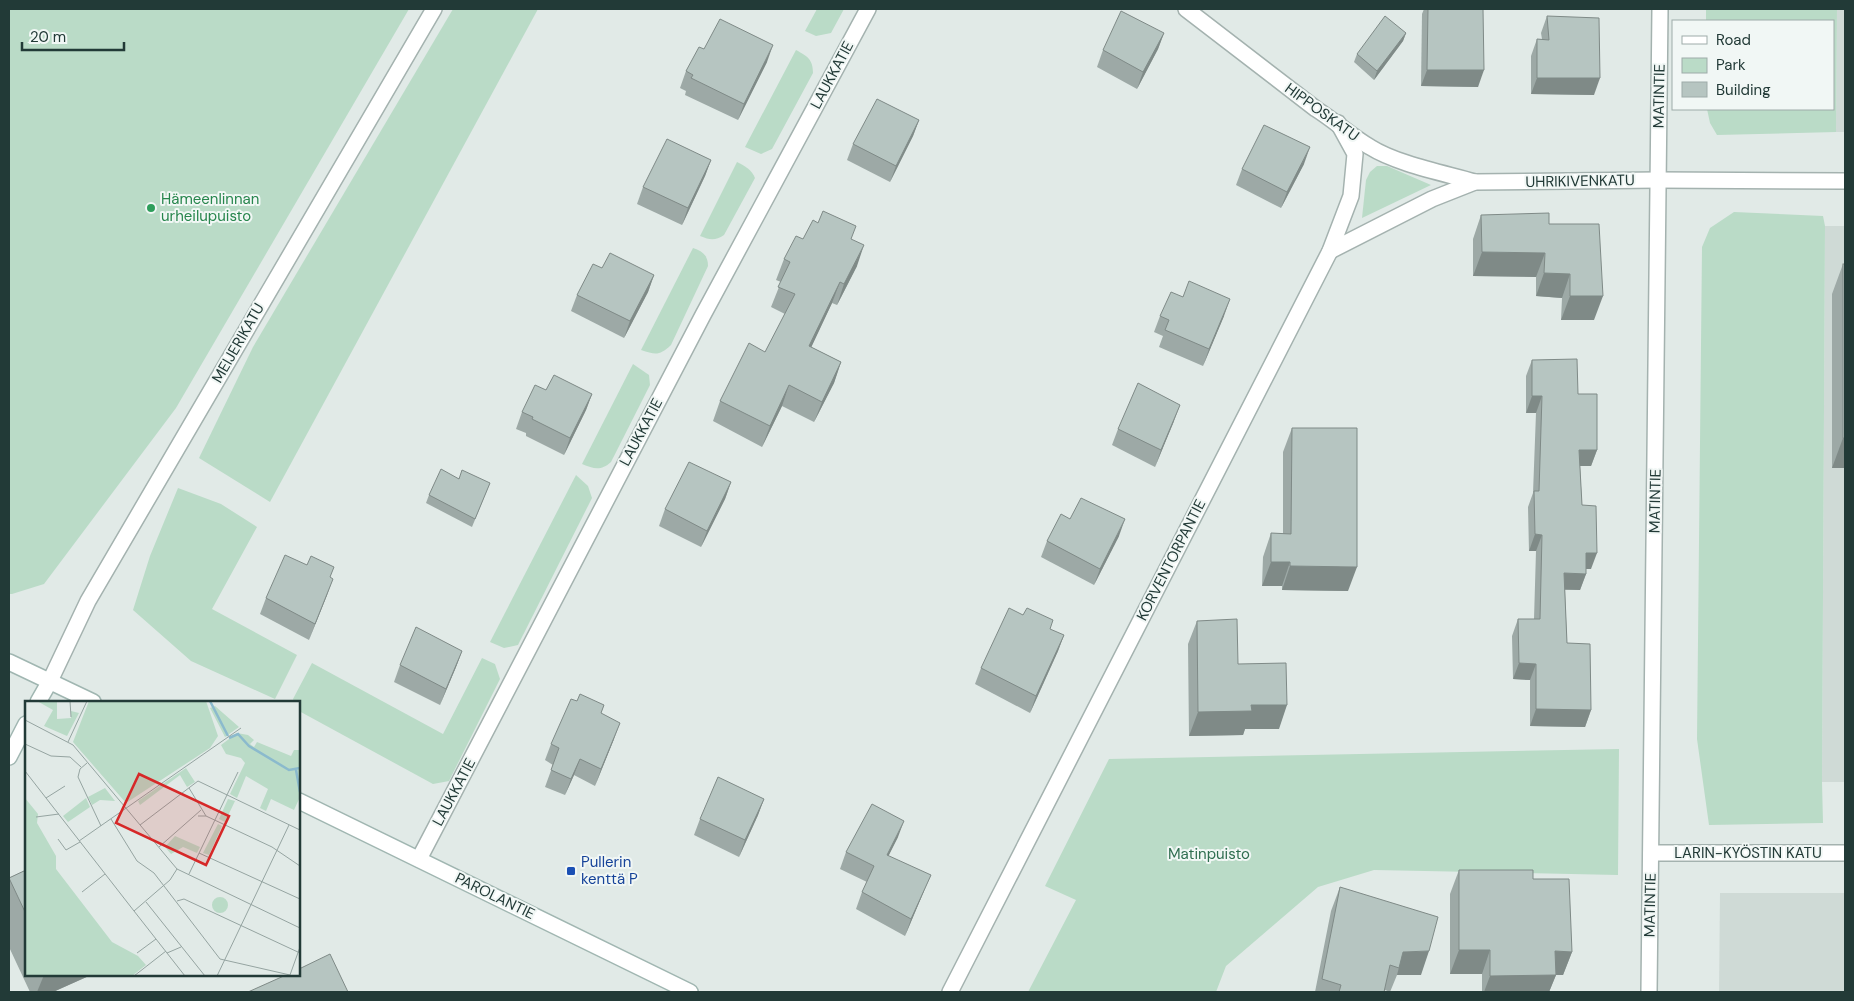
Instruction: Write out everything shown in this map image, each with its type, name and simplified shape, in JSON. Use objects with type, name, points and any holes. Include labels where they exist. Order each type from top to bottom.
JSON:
[{"type":"street","name":"MEIJERIKATU","points":[[39,701],[88,601],[434,9]]},
{"type":"street","name":"LAUKKATIE","points":[[419,858],[702,314],[868,9]]},
{"type":"street","name":"HIPPOSKATU","points":[[1186,9],[1316,109],[1370,147],[1408,163],[1475,182]]},
{"type":"street","name":"MATINTIE","points":[[1649,992],[1660,9]]},
{"type":"street","name":"KORVENTORPANTIE","points":[[950,992],[1330,251],[1351,196],[1355,154],[1338,123]]},
{"type":"street","name":"UHRIKIVENKATU","points":[[1330,251],[1432,199],[1475,182],[1658,180],[1845,181]]},
{"type":"street","points":[[9,662],[91,701]]},
{"type":"street","points":[[9,757],[25,726]]},
{"type":"street","name":"PAROLANTIE","points":[[300,801],[690,992]]},
{"type":"street","name":"LARIN-KYÖSTIN KATU","points":[[1651,854],[1845,853]]},
{"type":"shaded area","points":[[1837,9],[1845,9],[1845,132],[1836,132]]},
{"type":"shaded area","points":[[1825,226],[1845,226],[1845,782],[1822,782]]},
{"type":"shaded area","points":[[1720,893],[1845,893],[1845,992],[1719,992]]},
{"type":"green space","name":"Hämeenlinnan urheilupuisto","points":[[9,9],[409,9],[176,408],[44,584],[12,594],[9,594]]},
{"type":"green space","points":[[453,9],[538,9],[270,502],[199,458],[253,347]]},
{"type":"green space","points":[[817,9],[844,9],[831,33],[816,36],[805,31]]},
{"type":"green space","points":[[1706,9],[1837,9],[1836,132],[1717,135],[1710,123],[1707,110],[1834,110],[1834,20],[1706,20]]},
{"type":"green space","points":[[796,50],[809,58],[813,73],[772,149],[761,154],[745,147]]},
{"type":"green space","points":[[737,162],[748,168],[755,178],[724,235],[712,239],[700,236]]},
{"type":"green space","points":[[1377,166],[1387,166],[1431,185],[1362,218],[1366,180],[1370,172]]},
{"type":"green space","points":[[1734,212],[1823,216],[1825,226],[1823,823],[1709,825],[1697,739],[1702,247],[1710,228]]},
{"type":"green space","points":[[693,248],[704,254],[708,266],[671,345],[657,354],[641,350]]},
{"type":"green space","points":[[633,364],[649,375],[650,385],[611,462],[604,467],[597,468],[582,464]]},
{"type":"green space","points":[[576,475],[588,486],[592,498],[518,645],[504,648],[490,642]]},
{"type":"green space","points":[[178,488],[221,504],[257,527],[212,609],[297,655],[275,699],[191,661],[133,610],[150,556]]},
{"type":"green space","points":[[482,658],[495,664],[500,679],[449,781],[433,784],[300,712],[300,701],[294,701],[293,699],[312,663],[443,734]]},
{"type":"green space","name":"Matinpuisto","points":[[1619,749],[1618,875],[1374,870],[1318,887],[1226,966],[1216,992],[1028,992],[1076,900],[1045,886],[1109,759]]},
{"type":"building","points":[[1428,9],[1483,9],[1484,70],[1427,70]]},
{"type":"building","points":[[1121,11],[1164,33],[1143,72],[1103,50]]},
{"type":"building","points":[[1385,16],[1406,33],[1377,71],[1357,54]]},
{"type":"building","points":[[1547,16],[1599,18],[1600,78],[1537,78],[1537,39],[1549,40]]},
{"type":"building","points":[[720,19],[773,45],[744,104],[691,78],[693,75],[686,71],[699,47],[704,49]]},
{"type":"building","points":[[877,99],[919,120],[896,166],[853,144]]},
{"type":"building","points":[[1264,125],[1310,147],[1287,192],[1242,169]]},
{"type":"building","points":[[667,139],[711,160],[688,208],[643,187]]},
{"type":"building","points":[[823,211],[856,226],[851,239],[864,245],[844,284],[840,282],[809,346],[841,362],[822,402],[789,385],[770,426],[720,401],[749,343],[765,352],[795,294],[778,287],[790,262],[784,259],[796,236],[803,239],[813,220],[818,223]]},
{"type":"building","points":[[1549,213],[1549,224],[1599,224],[1603,296],[1570,296],[1570,274],[1544,273],[1545,253],[1482,252],[1481,215]]},
{"type":"building","points":[[610,253],[654,275],[630,321],[577,295],[593,264],[602,268]]},
{"type":"building","points":[[1843,264],[1845,264],[1845,438],[1843,438]]},
{"type":"building","points":[[1189,281],[1230,299],[1209,349],[1165,330],[1169,320],[1160,316],[1171,292],[1183,297]]},
{"type":"building","points":[[1577,359],[1578,394],[1597,394],[1597,450],[1579,450],[1582,505],[1596,506],[1597,553],[1586,553],[1586,574],[1564,573],[1567,643],[1590,644],[1591,710],[1536,709],[1536,664],[1519,663],[1518,619],[1540,619],[1542,535],[1535,534],[1534,491],[1539,491],[1542,396],[1532,396],[1532,360]]},
{"type":"building","points":[[554,375],[592,394],[570,438],[522,412],[535,385],[546,390]]},
{"type":"building","points":[[1138,383],[1180,405],[1161,450],[1118,429]]},
{"type":"building","points":[[1292,428],[1357,428],[1357,567],[1290,566],[1290,562],[1271,562],[1271,533],[1291,534]]},
{"type":"building","points":[[689,462],[731,482],[707,531],[665,509]]},
{"type":"building","points":[[441,469],[459,479],[462,470],[490,483],[475,519],[429,495]]},
{"type":"building","points":[[1081,498],[1125,519],[1100,569],[1047,541],[1061,514],[1070,519]]},
{"type":"building","points":[[285,555],[307,565],[311,556],[334,567],[330,577],[333,579],[315,624],[266,598]]},
{"type":"building","points":[[1009,608],[1023,615],[1027,608],[1053,620],[1050,629],[1064,635],[1036,696],[981,668]]},
{"type":"building","points":[[1237,619],[1238,664],[1286,663],[1287,705],[1251,705],[1252,711],[1198,712],[1197,621]]},
{"type":"building","points":[[416,627],[462,651],[446,689],[400,665]]},
{"type":"building","points":[[580,694],[604,705],[601,713],[620,723],[601,769],[580,759],[571,779],[551,770],[559,748],[551,744],[571,699],[577,701]]},
{"type":"building","points":[[718,777],[764,799],[745,840],[700,819]]},
{"type":"building","points":[[872,804],[904,821],[887,855],[931,875],[911,919],[862,892],[874,866],[846,852]]},
{"type":"building","points":[[25,870],[25,912],[9,878]]},
{"type":"building","points":[[1459,870],[1533,870],[1533,879],[1569,879],[1572,952],[1555,951],[1556,975],[1490,976],[1490,950],[1459,950]]},
{"type":"building","points":[[1340,887],[1438,917],[1429,951],[1403,952],[1399,968],[1390,965],[1384,992],[1339,992],[1341,985],[1322,979]]},
{"type":"building","points":[[330,954],[348,992],[248,992],[284,976],[300,976],[300,969]]},
{"type":"place","name":"Hämeenlinnan urheilupuisto","points":[[151,208]]},
{"type":"place","name":"Pullerin kenttä P","points":[[571,871]]}]
